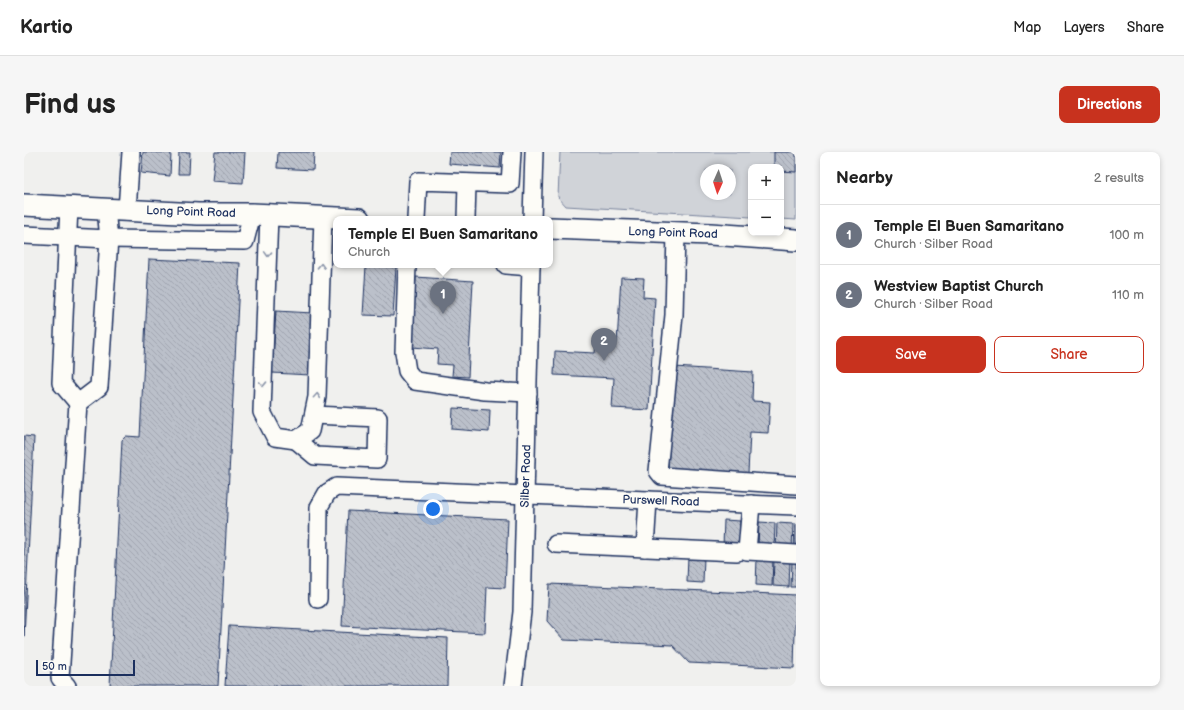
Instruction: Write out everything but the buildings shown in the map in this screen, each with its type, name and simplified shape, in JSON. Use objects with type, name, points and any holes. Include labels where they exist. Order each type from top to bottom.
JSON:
[{"type":"main road","name":"Long Point Road","points":[[24,205],[198,214],[261,214],[333,218]]},
{"type":"main road","name":"Long Point Road","points":[[553,228],[796,240]]},
{"type":"street","points":[[127,210],[131,152]]},
{"type":"street","points":[[416,216],[418,181],[467,184],[510,184],[512,152]]},
{"type":"street","points":[[532,216],[534,152]]},
{"type":"street","points":[[510,180],[533,182]]},
{"type":"street","points":[[466,216],[467,184]]},
{"type":"street","points":[[67,686],[60,678],[78,403],[61,383],[69,207]]},
{"type":"street","points":[[78,403],[99,387],[109,239],[106,209]]},
{"type":"street","points":[[24,235],[68,238],[245,241],[261,214]]},
{"type":"street","points":[[261,214],[262,412],[275,437],[296,440],[315,456],[376,459],[378,418],[314,415]]},
{"type":"street","points":[[296,440],[310,431],[317,397],[322,217]]},
{"type":"street","points":[[676,233],[674,315],[658,471],[662,476],[796,485]]},
{"type":"street","points":[[406,268],[404,352],[407,371],[415,381],[485,391],[528,392]]},
{"type":"street","name":"Silber Road","points":[[513,686],[522,612],[531,268]]},
{"type":"street","name":"Purswell Road","points":[[318,600],[319,507],[328,492],[336,487],[796,506]]},
{"type":"street","points":[[645,548],[648,500]]},
{"type":"street","points":[[751,504],[747,551],[796,554]]},
{"type":"street","points":[[556,544],[737,552]]},
{"type":"shaded area","points":[[560,152],[796,152],[796,220],[784,219],[784,164],[748,164],[748,217],[566,206],[558,197]]},
{"type":"place","name":"Temple El Buen Samaritano","points":[[443,314]]},
{"type":"place","name":"Westview Baptist Church","points":[[604,361]]}]
